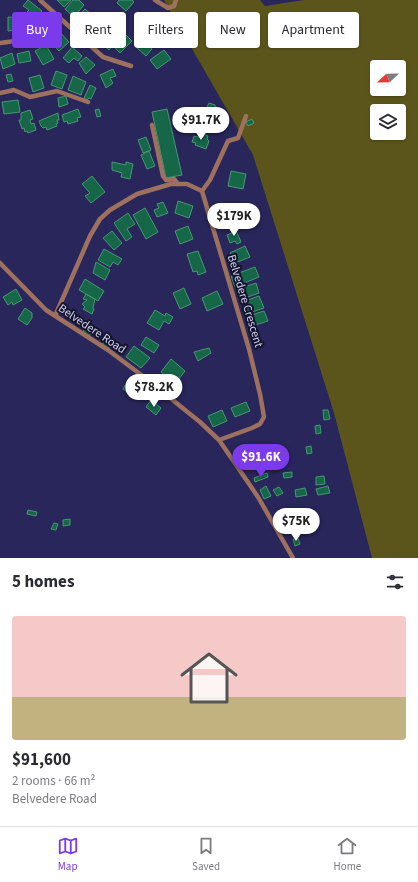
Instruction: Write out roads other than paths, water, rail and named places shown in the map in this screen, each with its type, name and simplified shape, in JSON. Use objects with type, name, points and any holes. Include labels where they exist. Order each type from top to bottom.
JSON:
[{"type":"street","points":[[40,0],[53,12]]},
{"type":"street","points":[[155,0],[168,8],[174,6],[176,0]]},
{"type":"street","points":[[62,20],[103,57],[131,66]]},
{"type":"street","points":[[0,43],[12,41]]},
{"type":"street","points":[[0,93],[14,90],[30,97],[57,91],[88,102]]},
{"type":"street","points":[[55,316],[90,236],[100,218],[110,210],[137,194],[155,188],[187,184],[202,191],[210,180],[228,141],[238,138],[246,116]]},
{"type":"street","points":[[152,125],[163,176],[166,180],[174,179],[178,184]]},
{"type":"street","name":"Belvedere Crescent","points":[[202,191],[249,349],[264,417],[260,424],[219,440]]},
{"type":"street","name":"Belvedere Road","points":[[0,263],[38,303],[55,316],[108,350],[144,377],[195,418],[219,440],[258,497],[293,558]]}]
